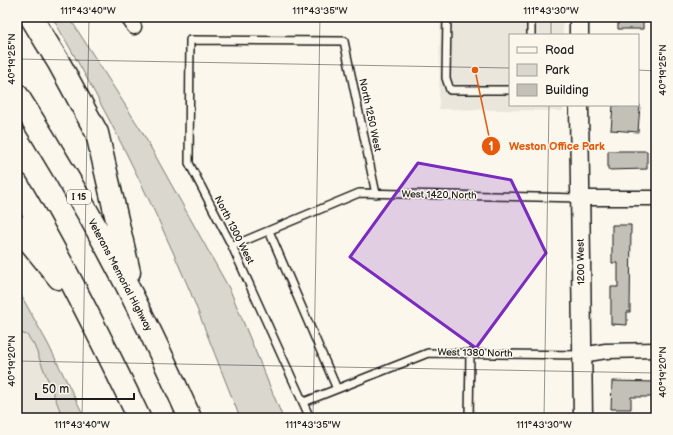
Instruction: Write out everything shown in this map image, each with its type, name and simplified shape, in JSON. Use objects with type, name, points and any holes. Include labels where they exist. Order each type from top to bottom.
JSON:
[{"type":"highway","points":[[31,17],[59,63],[97,132],[136,302]]},
{"type":"highway","name":"Veterans Memorial Highway","points":[[17,95],[64,170],[111,254],[136,302],[190,418]]},
{"type":"highway","points":[[17,184],[46,232],[91,318],[139,418]]},
{"type":"highway","points":[[17,226],[91,318]]},
{"type":"street","points":[[579,17],[579,34]]},
{"type":"street","name":"1200 West","points":[[579,106],[583,418]]},
{"type":"street","name":"West 1420 North","points":[[580,198],[656,198]]},
{"type":"street","name":"West 1380 North","points":[[582,355],[606,351],[656,350]]},
{"type":"lane","points":[[447,17],[446,78],[450,90],[509,90]]},
{"type":"lane","points":[[531,17],[531,34]]},
{"type":"lane","name":"North 1250 West","points":[[190,40],[344,41],[376,194]]},
{"type":"lane","name":"North 1300 West","points":[[190,40],[189,163],[232,246],[310,418]]},
{"type":"lane","name":"West 1420 North","points":[[232,246],[359,193],[580,198]]},
{"type":"lane","points":[[268,231],[337,389]]},
{"type":"lane","name":"West 1380 North","points":[[304,402],[428,353],[582,355]]},
{"type":"lane","points":[[469,418],[470,353]]},
{"type":"highlighted area","points":[[418,163],[511,180],[546,253],[476,348],[350,257]]},
{"type":"shaded area","points":[[421,17],[563,17],[563,34],[509,34],[509,106],[563,106],[563,111],[439,109],[440,19],[421,19]]},
{"type":"shaded area","points":[[17,318],[35,347],[62,418],[17,418]]},
{"type":"green space","points":[[52,17],[69,17],[141,130],[230,290],[283,418],[240,418],[190,291],[159,221],[126,152]]},
{"type":"green space","points":[[17,288],[48,344],[85,418],[63,418],[34,345],[27,335],[17,332]]},
{"type":"building","points":[[618,17],[643,17],[643,29],[618,29]]},
{"type":"building","points":[[640,105],[638,132],[611,130],[613,106]]},
{"type":"building","points":[[608,151],[647,151],[647,169],[608,170]]},
{"type":"building","points":[[612,225],[631,225],[630,312],[627,312],[627,325],[611,324],[611,287],[618,287],[618,263],[612,263]]},
{"type":"building","points":[[612,381],[656,382],[656,397],[631,397],[631,409],[611,409]]},
{"type":"place","name":"Weston Office Park","points":[[475,70]]}]
